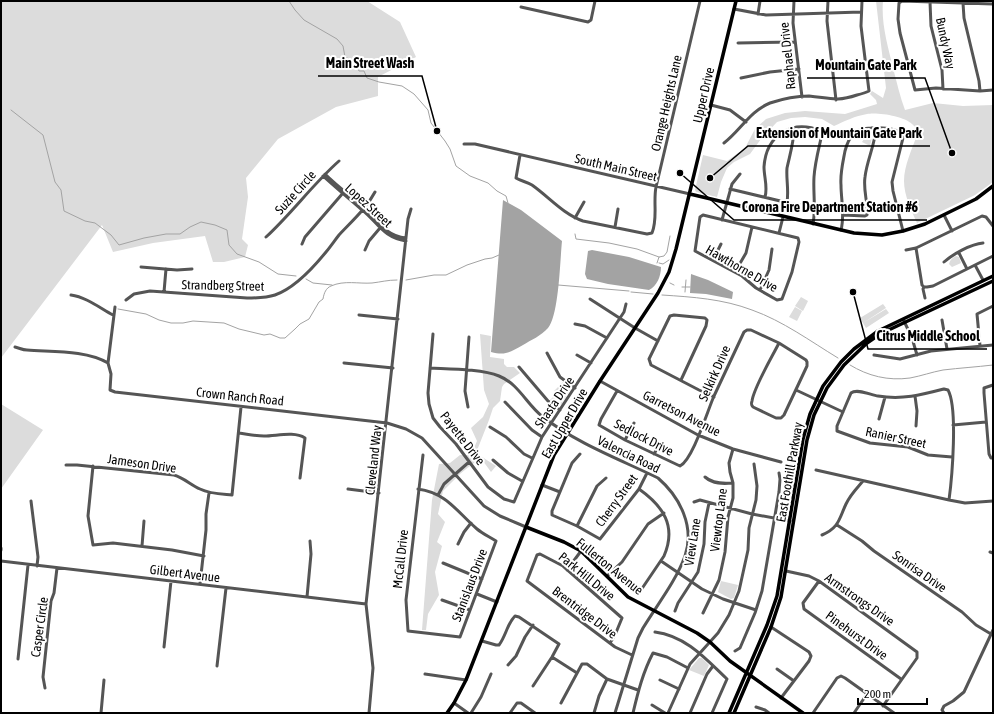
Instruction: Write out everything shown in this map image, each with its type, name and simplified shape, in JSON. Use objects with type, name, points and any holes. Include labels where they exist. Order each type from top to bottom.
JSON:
[{"type":"main road","name":"Upper Drive","points":[[690,194],[736,1]]},
{"type":"main road","name":"South Main Street","points":[[690,194],[841,230],[866,234],[882,234],[903,232],[925,224],[976,199],[992,188],[993,193]]},
{"type":"main road","name":"East Upper Drive","points":[[447,713],[466,680],[554,455],[600,381],[658,293],[668,272],[676,249],[690,194]]},
{"type":"main road","name":"East Foothill Parkway","points":[[904,320],[993,276]]},
{"type":"main road","points":[[959,297],[982,284],[983,280]]},
{"type":"main road","name":"East Foothill Parkway","points":[[734,713],[773,608],[780,584],[803,439],[810,414],[830,376],[844,358],[878,331],[993,281]]},
{"type":"main road","name":"East Foothill Parkway","points":[[729,713],[771,627],[781,597],[807,440],[818,401]]},
{"type":"main road","name":"Fullerton Avenue","points":[[526,527],[564,542],[581,551],[628,596],[654,611],[697,632],[748,675],[803,713]]},
{"type":"street","points":[[521,7],[588,22],[591,20],[595,1]]},
{"type":"street","name":"Orange Heights Lane","points":[[615,227],[647,234],[652,233],[654,227],[654,198],[656,187],[700,1]]},
{"type":"street","points":[[758,14],[760,1]]},
{"type":"street","name":"Raphael Drive","points":[[794,1],[793,14],[795,42],[802,96]]},
{"type":"street","points":[[828,1],[827,14],[836,100]]},
{"type":"street","points":[[724,143],[734,136],[753,113],[782,99],[802,96],[836,100],[846,99],[868,91],[861,12],[862,1]]},
{"type":"street","points":[[993,4],[902,1],[898,3],[900,33],[915,90],[943,88],[980,91],[993,90]]},
{"type":"street","name":"Bundy Way","points":[[930,2],[931,26],[942,70],[943,88]]},
{"type":"street","points":[[963,3],[964,18],[980,91]]},
{"type":"street","points":[[734,9],[766,15],[861,12]]},
{"type":"street","points":[[738,43],[795,42]]},
{"type":"street","points":[[741,78],[770,72],[799,69]]},
{"type":"street","points":[[711,106],[730,110],[746,122]]},
{"type":"street","points":[[765,197],[767,191],[764,167],[769,147],[772,142],[782,132],[794,128],[810,127],[822,132],[814,175],[815,206],[813,224]]},
{"type":"street","points":[[787,202],[787,168],[794,137],[794,128]]},
{"type":"street","points":[[841,230],[843,215],[840,186],[841,170],[848,140],[856,131],[865,128],[876,128],[892,129],[904,134],[892,182],[903,232]]},
{"type":"street","points":[[843,215],[867,215],[864,178],[866,166],[875,138],[876,128]]},
{"type":"street","name":"South Main Street","points":[[464,144],[475,144],[690,194]]},
{"type":"street","points":[[520,155],[516,178],[533,186],[575,218],[615,227],[618,209]]},
{"type":"street","name":"Suzie Circle","points":[[266,237],[339,161]]},
{"type":"street","points":[[740,174],[730,189],[722,220],[779,233],[783,217]]},
{"type":"street","name":"Lopez Street","points":[[324,175],[343,193],[364,209],[380,227],[392,235],[406,240]]},
{"type":"street","points":[[730,189],[797,205],[815,206]]},
{"type":"street","name":"Strandberg Street","points":[[126,300],[134,294],[150,291],[247,298],[261,298],[274,295],[283,291],[301,278],[364,209],[375,192]]},
{"type":"street","points":[[302,244],[304,237],[343,193]]},
{"type":"street","points":[[575,218],[584,202]]},
{"type":"street","name":"Cleveland Way","points":[[369,713],[373,668],[366,604],[393,368],[408,219],[412,209]]},
{"type":"street","points":[[944,214],[952,231]]},
{"type":"street","name":"Hawthorne Drive","points":[[722,220],[702,216],[695,251],[735,272],[760,290],[780,300],[790,280],[799,240],[798,238],[779,233]]},
{"type":"street","points":[[906,250],[916,248],[979,217],[984,216],[993,226]]},
{"type":"street","points":[[365,250],[369,241],[380,227]]},
{"type":"street","points":[[735,272],[746,253],[752,227]]},
{"type":"street","points":[[944,262],[949,257],[982,242]]},
{"type":"street","points":[[713,260],[720,244]]},
{"type":"street","points":[[916,248],[925,298]]},
{"type":"street","points":[[760,290],[769,270],[772,249]]},
{"type":"street","points":[[959,253],[967,269]]},
{"type":"street","points":[[924,287],[933,286],[993,256]]},
{"type":"street","points":[[975,265],[983,280]]},
{"type":"street","points":[[141,266],[166,269],[192,269]]},
{"type":"street","points":[[164,292],[166,269]]},
{"type":"street","points":[[71,295],[75,295],[93,303],[113,315]]},
{"type":"street","points":[[590,299],[658,341]]},
{"type":"street","name":"Shasta Drive","points":[[514,502],[542,437],[624,312],[626,304]]},
{"type":"street","points":[[980,346],[977,314],[993,306]]},
{"type":"street","points":[[15,347],[26,350],[51,351],[91,356],[108,363],[115,307]]},
{"type":"street","points":[[359,315],[398,319]]},
{"type":"street","points":[[681,380],[706,326],[707,320],[702,317],[670,316],[649,359],[649,362],[651,365],[714,397]]},
{"type":"street","points":[[904,320],[912,338],[917,355]]},
{"type":"street","points":[[942,320],[947,349]]},
{"type":"street","points":[[576,324],[585,326],[607,338]]},
{"type":"street","name":"Selkirk Drive","points":[[680,466],[684,464],[690,454],[744,332],[751,330],[779,343]]},
{"type":"street","name":"Payette Drive","points":[[433,334],[428,398],[433,418],[440,428],[456,444],[488,487],[504,498],[514,502]]},
{"type":"street","points":[[468,407],[465,391],[469,337]]},
{"type":"street","points":[[779,343],[806,360],[807,366],[784,415],[781,418],[776,418],[753,407],[752,400],[756,388],[779,343]]},
{"type":"street","points":[[874,355],[900,359],[947,349],[993,345]]},
{"type":"street","points":[[547,353],[560,376],[575,388]]},
{"type":"street","points":[[577,354],[591,363]]},
{"type":"street","name":"Crown Ranch Road","points":[[108,363],[111,371],[110,390],[115,392],[387,423]]},
{"type":"street","points":[[344,363],[393,368]]},
{"type":"street","points":[[519,367],[548,401],[560,410]]},
{"type":"street","name":"Valencia Road","points":[[430,368],[492,374],[503,378],[515,386],[536,411],[567,434],[578,441],[658,478],[677,498],[687,525],[688,538],[685,554],[677,572],[643,628],[632,655],[615,713]]},
{"type":"street","name":"Garretson Avenue","points":[[600,381],[698,435],[733,449],[781,462]]},
{"type":"street","points":[[992,458],[989,454],[984,388],[993,385]]},
{"type":"street","points":[[796,390],[843,412],[853,391],[885,397],[900,398],[944,389],[948,390],[951,402],[953,425],[948,500]]},
{"type":"street","name":"Sedlock Drive","points":[[617,391],[599,425],[625,440],[680,466]]},
{"type":"street","points":[[915,396],[917,411],[916,426]]},
{"type":"street","points":[[879,420],[885,397]]},
{"type":"street","points":[[505,402],[532,430],[542,437]]},
{"type":"street","points":[[241,407],[239,433],[264,436],[301,436],[305,438],[300,478]]},
{"type":"street","name":"Ranier Street","points":[[843,412],[837,426],[838,431],[870,443],[908,447],[928,455],[952,457]]},
{"type":"street","points":[[953,425],[986,422]]},
{"type":"street","name":"Fullerton Avenue","points":[[387,423],[406,429],[422,438],[484,506],[500,516],[526,527]]},
{"type":"street","points":[[625,440],[634,423]]},
{"type":"street","points":[[490,427],[506,437],[524,454],[532,458]]},
{"type":"street","name":"Jameson Drive","points":[[66,465],[93,466],[174,475],[186,480],[200,490],[209,493],[232,495],[239,433]]},
{"type":"street","points":[[654,454],[658,447]]},
{"type":"street","name":"Viewtop Lane","points":[[703,613],[719,580],[726,543],[728,517],[733,498],[733,484],[729,463],[733,449]]},
{"type":"street","points":[[580,454],[572,463],[552,511],[552,515],[578,526],[597,486],[606,478]]},
{"type":"street","name":"McCall Drive","points":[[423,455],[406,600],[408,631],[460,637]]},
{"type":"street","points":[[493,460],[508,473],[522,481]]},
{"type":"street","points":[[438,495],[444,484],[469,462]]},
{"type":"street","points":[[668,713],[688,668],[725,622],[739,591],[752,514],[756,500],[757,486],[754,464]]},
{"type":"street","points":[[93,466],[88,516],[93,545],[113,543],[204,556]]},
{"type":"street","points":[[816,470],[948,500],[966,503],[993,501]]},
{"type":"street","name":"Cherry Street","points":[[578,526],[600,539],[639,489],[647,473]]},
{"type":"street","points":[[735,651],[740,648],[756,610],[762,591],[779,492],[779,473]]},
{"type":"street","points":[[705,477],[709,480],[724,484],[733,484]]},
{"type":"street","points":[[822,535],[831,532],[837,525],[851,496],[863,481]]},
{"type":"street","points":[[542,485],[560,492]]},
{"type":"street","points":[[348,489],[379,493]]},
{"type":"street","points":[[639,489],[653,499],[664,513],[668,526],[669,538],[667,550],[641,590]]},
{"type":"street","points":[[418,490],[438,495],[453,505],[471,523],[464,532],[458,544]]},
{"type":"street","points":[[200,584],[204,556],[206,514],[209,493]]},
{"type":"street","points":[[694,502],[700,500],[752,514],[790,521]]},
{"type":"street","points":[[31,501],[38,566]]},
{"type":"street","name":"View Lane","points":[[675,611],[698,572],[704,544],[705,522],[709,503]]},
{"type":"street","points":[[607,576],[622,562],[648,524],[664,513]]},
{"type":"street","points":[[142,546],[144,521]]},
{"type":"street","name":"Stanislaus Drive","points":[[460,637],[496,541],[471,523]]},
{"type":"street","name":"Sonrisa Drive","points":[[837,525],[862,541],[874,551],[962,612],[976,625],[991,634]]},
{"type":"street","points":[[307,597],[311,554],[310,541]]},
{"type":"street","points":[[567,570],[581,551]]},
{"type":"street","name":"Park Hill Drive","points":[[528,581],[537,555],[540,554],[555,561],[567,570],[622,618],[610,643]]},
{"type":"street","points":[[661,561],[692,583],[713,594],[756,610]]},
{"type":"street","name":"Gilbert Avenue","points":[[1,562],[366,604]]},
{"type":"street","points":[[443,563],[482,579]]},
{"type":"street","points":[[18,659],[28,565]]},
{"type":"street","name":"Casper Circle","points":[[45,688],[43,677],[56,568]]},
{"type":"street","name":"Armstrongs Drive","points":[[786,571],[809,576],[819,581],[915,650],[918,654],[917,658],[901,680]]},
{"type":"street","points":[[164,647],[171,581]]},
{"type":"street","name":"Brentridge Drive","points":[[528,581],[610,643],[622,651],[632,655]]},
{"type":"street","name":"Pinehurst Drive","points":[[819,581],[803,603],[805,611],[901,680]]},
{"type":"street","points":[[217,666],[226,588]]},
{"type":"street","points":[[477,594],[497,602]]},
{"type":"street","points":[[442,600],[470,610]]},
{"type":"street","points":[[482,641],[496,645],[500,644],[512,619],[515,616],[519,617],[559,644],[533,686]]},
{"type":"street","points":[[508,665],[516,656],[525,637],[533,626]]},
{"type":"street","points":[[771,627],[810,654],[810,661],[782,698]]},
{"type":"street","points":[[943,711],[944,706],[964,692],[993,630]]},
{"type":"street","points":[[655,632],[665,633],[690,645],[727,679],[712,713]]},
{"type":"street","points":[[633,713],[638,690],[648,662],[653,653],[667,657],[688,668]]},
{"type":"street","points":[[552,657],[577,673]]},
{"type":"street","points":[[561,703],[582,664],[587,664],[607,679],[638,690]]},
{"type":"street","points":[[690,713],[707,674],[713,666]]},
{"type":"street","points":[[777,669],[794,681]]},
{"type":"street","points":[[425,674],[466,680]]},
{"type":"street","points":[[454,703],[470,713],[481,697],[491,674]]},
{"type":"street","points":[[813,713],[837,678],[841,676],[894,713]]},
{"type":"street","points":[[594,713],[599,696],[607,679]]},
{"type":"street","points":[[101,713],[104,680]]},
{"type":"street","points":[[660,680],[679,689]]},
{"type":"street","points":[[883,706],[901,680]]},
{"type":"street","points":[[854,713],[867,694]]},
{"type":"street","points":[[510,713],[517,703],[535,713]]},
{"type":"street","points":[[652,705],[665,713]]},
{"type":"street","points":[[756,707],[769,713]]},
{"type":"shaded area","points":[[1,1],[367,1],[400,22],[416,57],[378,77],[378,96],[336,107],[278,139],[246,178],[248,197],[242,239],[248,245],[245,257],[224,262],[213,262],[205,236],[153,243],[113,252],[102,225],[1,358]]},
{"type":"shaded area","points":[[876,1],[883,1],[885,35],[905,110],[933,103],[963,106],[993,105],[993,182],[975,195],[917,223],[910,208],[904,186],[904,175],[917,135],[916,129],[912,124],[903,119],[884,114],[871,114],[854,117],[834,126],[822,119],[805,117],[791,118],[777,122],[761,139],[750,154],[734,162],[727,168],[717,197],[696,192],[695,190],[703,155],[727,161],[745,148],[755,129],[766,119],[785,113],[805,111],[845,114],[877,104],[876,100],[870,94],[872,91],[883,98],[886,88]]},
{"type":"shaded area","points":[[866,130],[872,130],[873,132],[870,146],[862,142],[864,139],[856,134]]},
{"type":"shaded area","points":[[503,200],[521,210],[562,241],[557,300],[552,321],[548,328],[536,338],[511,351],[500,354],[491,352]]},
{"type":"shaded area","points":[[592,250],[629,257],[661,267],[658,280],[649,290],[608,284],[587,279],[585,274],[588,251]]},
{"type":"shaded area","points":[[956,256],[959,257],[961,263],[952,267],[949,263],[951,259]]},
{"type":"shaded area","points":[[691,274],[733,292],[732,299],[706,294],[690,293]]},
{"type":"shaded area","points":[[801,297],[808,301],[803,311],[795,306]]},
{"type":"shaded area","points":[[883,304],[886,308],[863,323],[860,318]]},
{"type":"shaded area","points":[[795,307],[802,311],[797,321],[789,317]]},
{"type":"shaded area","points":[[886,309],[889,313],[866,328],[863,323]]},
{"type":"shaded area","points":[[480,334],[491,336],[490,357],[504,359],[504,364],[507,367],[514,367],[520,373],[502,387],[500,401],[493,408],[476,453],[496,466],[491,472],[483,461],[479,459],[461,473],[443,491],[438,514],[445,522],[437,542],[442,546],[435,572],[439,595],[428,614],[426,630],[422,630],[432,500],[439,464],[450,463],[460,455],[471,455],[477,441],[471,428],[483,417],[489,404],[484,390]]},
{"type":"shaded area","points":[[563,382],[570,387],[570,390],[561,405],[558,406],[550,400],[556,394],[554,391]]},
{"type":"shaded area","points":[[1,404],[43,430],[1,489]]},
{"type":"shaded area","points":[[721,581],[738,585],[734,598],[731,599],[718,592]]},
{"type":"shaded area","points":[[699,658],[702,658],[709,665],[704,676],[689,670]]},
{"type":"waterway","points":[[289,1],[304,20],[337,39],[343,46],[345,57],[355,62],[359,71],[364,71],[367,78],[379,82],[402,86],[414,94],[428,110],[431,123],[450,149],[456,166],[470,176],[488,183],[497,191],[506,196],[508,203]]},
{"type":"waterway","points":[[11,110],[43,135],[55,182],[61,190],[64,211],[85,221],[95,223],[111,235],[119,245],[166,234],[180,234],[201,222],[215,225],[227,230],[229,245],[237,254],[259,262],[278,274],[296,276]]},
{"type":"waterway","points":[[575,234],[576,239],[609,243],[637,249],[659,257]]},
{"type":"waterway","points":[[657,263],[659,257],[664,256],[667,252],[670,236]]},
{"type":"waterway","points":[[406,280],[434,275],[446,275],[467,265],[499,255]]},
{"type":"waterway","points":[[659,263],[663,264],[669,260]]},
{"type":"waterway","points":[[306,279],[313,283],[332,285]]},
{"type":"waterway","points":[[118,309],[146,314],[159,320],[171,323],[193,321],[224,323],[239,329],[285,338],[300,324],[309,319],[319,302],[323,299],[329,287],[341,283],[372,283],[397,280]]},
{"type":"waterway","points":[[685,292],[686,280]]},
{"type":"waterway","points":[[670,283],[674,285]]},
{"type":"waterway","points":[[558,285],[629,291]]},
{"type":"waterway","points":[[682,287],[690,287]]},
{"type":"waterway","points":[[631,292],[653,294]]},
{"type":"waterway","points":[[662,295],[719,301],[741,306],[775,320],[838,358]]},
{"type":"waterway","points":[[850,365],[871,375],[894,379],[910,378],[943,370],[993,365]]},
{"type":"place","name":"Main Street Wash","points":[[437,131]]},
{"type":"place","name":"Mountain Gate Park","points":[[952,153]]},
{"type":"place","name":"Corona Fire Department Station #6","points":[[680,173]]},
{"type":"place","name":"Extension of Mountain Gate Park","points":[[710,178]]},
{"type":"place","name":"Citrus Middle School","points":[[853,292]]}]
